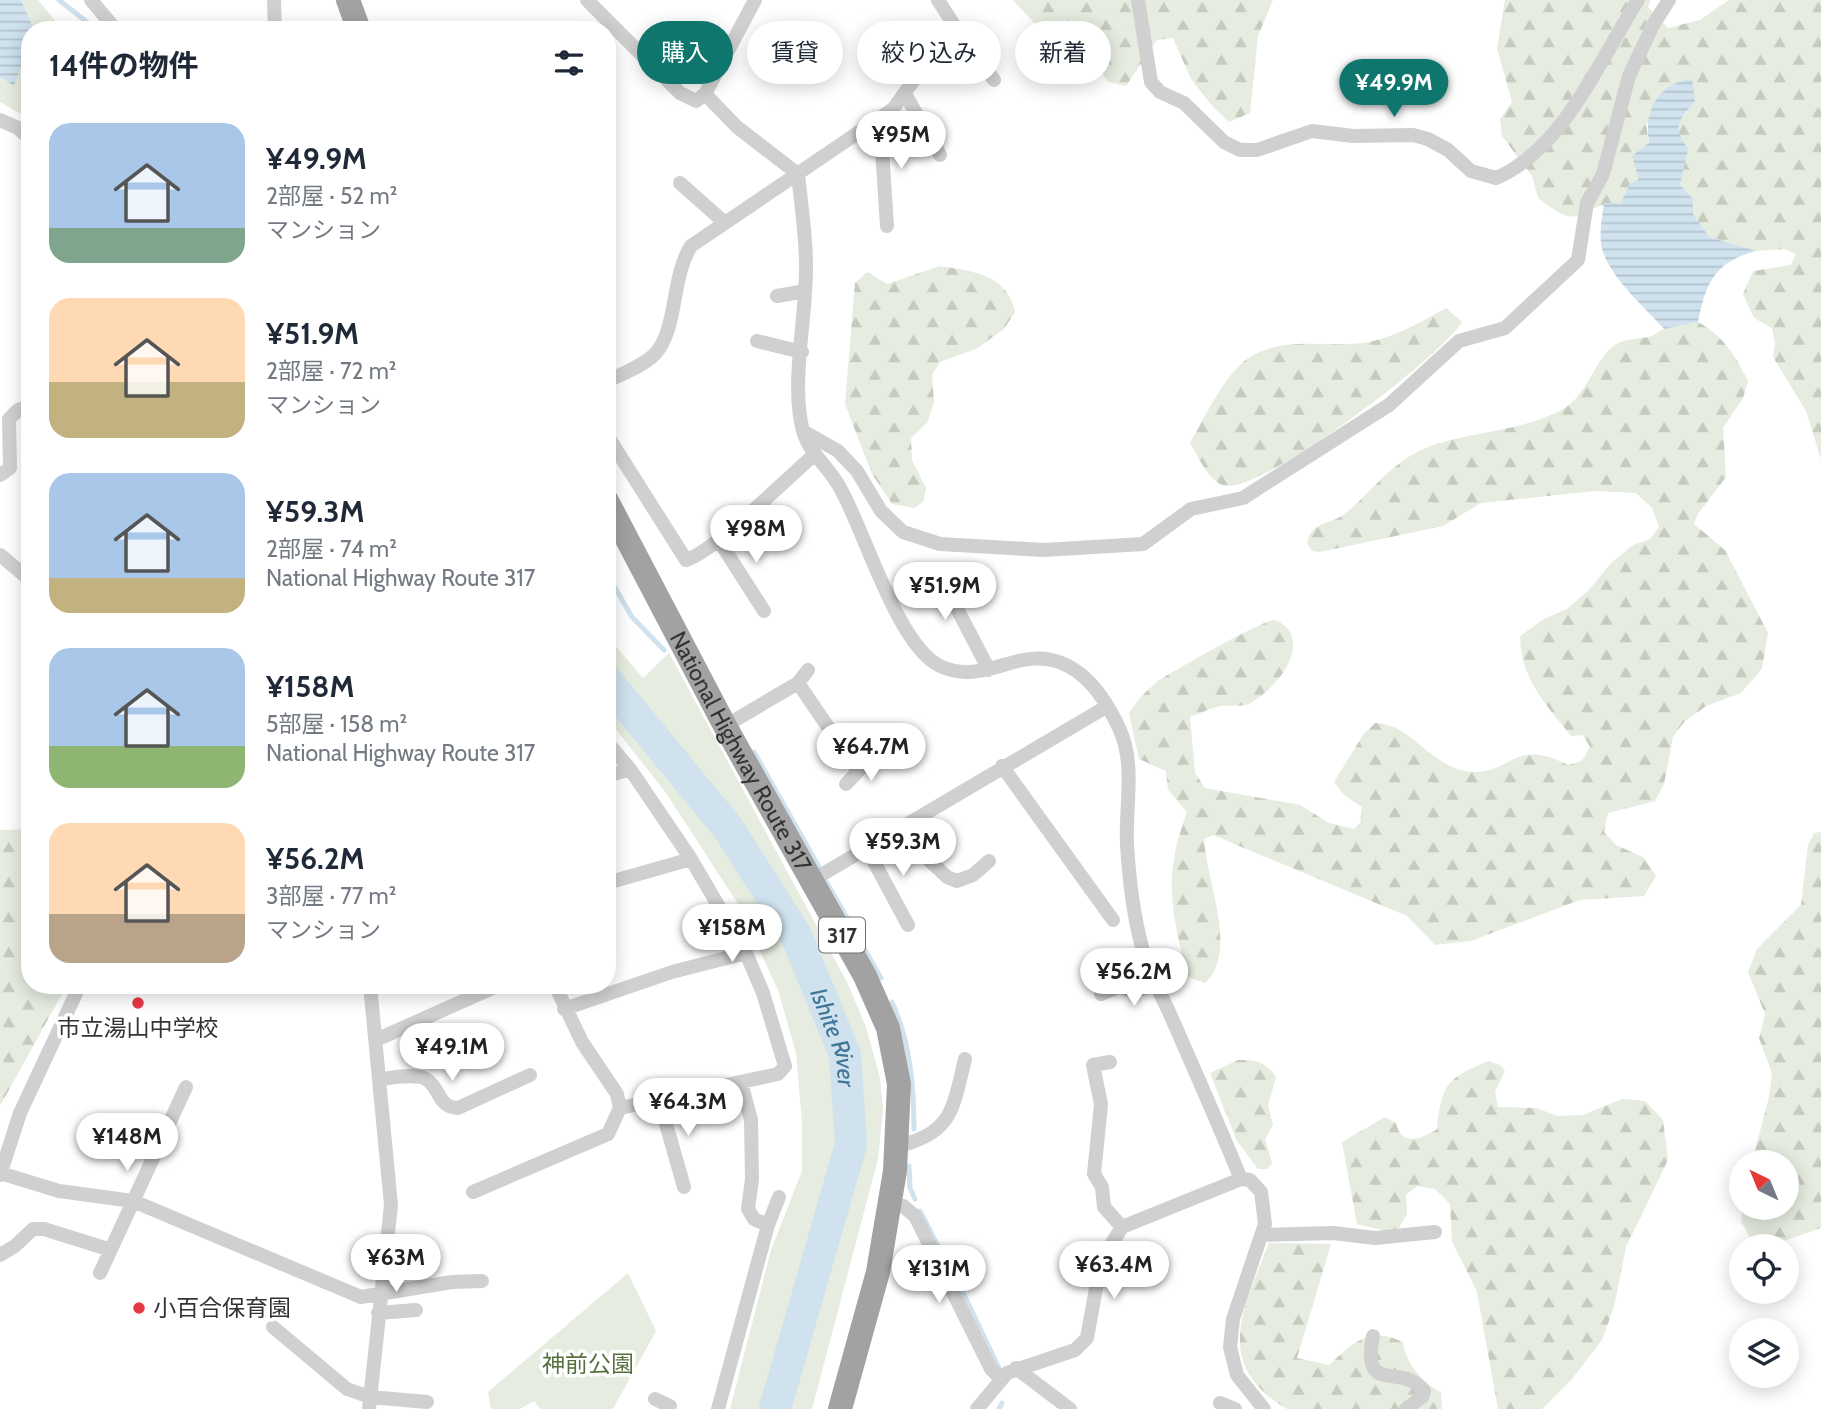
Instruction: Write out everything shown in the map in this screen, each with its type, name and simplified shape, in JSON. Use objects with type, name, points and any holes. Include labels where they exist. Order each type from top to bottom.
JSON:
[{"type":"highway","points":[[348,0],[356,21]]},
{"type":"highway","name":"National Highway Route 317","points":[[616,517],[724,726],[865,976],[888,1028],[899,1084],[898,1146],[878,1272],[840,1409]]},
{"type":"street","points":[[91,0],[108,21]]},
{"type":"street","points":[[274,0],[275,21]]},
{"type":"street","points":[[587,0],[608,21]]},
{"type":"street","points":[[733,40],[755,0]]},
{"type":"street","points":[[938,0],[951,21]]},
{"type":"street","points":[[1138,0],[1151,82],[1160,92],[1184,103],[1240,150],[1257,150],[1312,131],[1353,136],[1413,135],[1428,139],[1448,150],[1471,171],[1496,178],[1533,155],[1576,106],[1637,0]]},
{"type":"street","points":[[803,431],[838,451],[857,471],[881,511],[903,532],[940,544],[1044,550],[1143,544],[1191,509],[1243,498],[1389,405],[1459,341],[1505,328],[1578,260],[1587,203],[1603,174],[1629,76],[1653,25],[1669,0]]},
{"type":"street","points":[[616,29],[680,93],[696,101],[705,94],[710,84]]},
{"type":"street","points":[[616,376],[654,354],[665,336],[682,260],[691,246],[893,109],[912,84]]},
{"type":"street","points":[[705,94],[737,127],[799,174],[806,264],[799,378],[803,431],[814,455],[823,460],[841,488],[894,606],[920,648],[937,665],[955,671],[980,673],[1026,659],[1053,658],[1075,668],[1088,680],[1120,730],[1129,781],[1127,842],[1132,899],[1142,950],[1241,1179]]},
{"type":"street","points":[[905,94],[940,155]]},
{"type":"street","points":[[880,118],[887,226]]},
{"type":"street","points":[[0,120],[21,130]]},
{"type":"street","points":[[680,183],[725,223]]},
{"type":"street","points":[[776,296],[805,292]]},
{"type":"street","points":[[757,341],[802,352]]},
{"type":"street","points":[[0,475],[10,468],[9,419],[21,409]]},
{"type":"street","points":[[616,449],[686,560],[696,556],[718,539],[814,455]]},
{"type":"street","points":[[718,539],[764,611]]},
{"type":"street","points":[[0,555],[21,572]]},
{"type":"street","points":[[967,592],[952,598],[989,670]]},
{"type":"street","points":[[724,726],[798,684],[807,670]]},
{"type":"street","points":[[798,684],[858,771]]},
{"type":"street","points":[[811,881],[1106,707]]},
{"type":"street","points":[[616,753],[691,859],[746,953],[763,993],[785,1066],[778,1074],[620,1108]]},
{"type":"street","points":[[846,784],[872,757]]},
{"type":"street","points":[[1002,766],[1113,920]]},
{"type":"street","points":[[616,773],[630,769]]},
{"type":"street","points":[[896,829],[947,877],[957,881],[973,875],[989,861]]},
{"type":"street","points":[[866,847],[908,925]]},
{"type":"street","points":[[616,880],[691,859]]},
{"type":"street","points":[[616,991],[672,972],[746,953]]},
{"type":"street","points":[[1101,994],[1120,986],[1132,991],[1157,984]]},
{"type":"street","points":[[76,994],[20,1113],[0,1174],[59,1191],[133,1201],[361,1297],[452,1282],[482,1281]]},
{"type":"street","points":[[369,1403],[391,1205],[378,1039],[371,994]]},
{"type":"street","points":[[378,1039],[479,994]]},
{"type":"street","points":[[473,1192],[608,1134],[620,1108],[617,1094],[564,1009],[558,994]]},
{"type":"street","points":[[564,1009],[608,994]]},
{"type":"street","points":[[898,1146],[918,1141],[941,1128],[952,1114],[965,1059]]},
{"type":"street","points":[[1110,1062],[1093,1065],[1101,1104],[1094,1174],[1102,1187],[1104,1207],[1122,1227]]},
{"type":"street","points":[[380,1079],[424,1078],[442,1102],[449,1108],[458,1108],[530,1075]]},
{"type":"street","points":[[741,1082],[751,1120],[752,1179],[748,1209],[754,1219],[768,1225]]},
{"type":"street","points":[[100,1273],[186,1087]]},
{"type":"street","points":[[659,1099],[684,1187]]},
{"type":"street","points":[[978,1409],[1001,1379],[1016,1368],[1075,1350],[1087,1338],[1101,1261],[1122,1227],[1241,1179],[1250,1180],[1261,1192],[1265,1216],[1262,1235],[1251,1259],[1233,1319],[1230,1347],[1237,1375],[1264,1409]]},
{"type":"street","points":[[718,1409],[768,1225],[779,1198]]},
{"type":"street","points":[[890,1204],[903,1206],[915,1216],[991,1369],[1001,1379]]},
{"type":"street","points":[[0,1255],[15,1246],[33,1229],[44,1229],[111,1250]]},
{"type":"street","points":[[1262,1235],[1333,1233],[1375,1238],[1435,1232]]},
{"type":"street","points":[[378,1313],[416,1310]]},
{"type":"street","points":[[273,1327],[347,1389],[369,1403],[428,1402]]},
{"type":"street","points":[[1373,1336],[1370,1364],[1375,1371],[1414,1382],[1424,1391],[1422,1397],[1406,1409]]},
{"type":"street","points":[[1016,1368],[1070,1409]]},
{"type":"street","points":[[655,1399],[670,1406],[669,1409]]},
{"type":"street","points":[[1220,1403],[1235,1409]]},
{"type":"green space","points":[[21,0],[38,0],[56,21],[30,21]]},
{"type":"green space","points":[[1013,0],[1273,0],[1258,36],[1250,113],[1229,122],[1212,106],[1191,79],[1173,38],[1157,40],[1126,86],[1111,83],[1111,21],[1032,21]]},
{"type":"green space","points":[[1505,0],[1651,0],[1648,7],[1668,28],[1700,20],[1729,0],[1821,0],[1821,459],[1806,411],[1773,357],[1775,343],[1772,328],[1754,318],[1743,294],[1753,271],[1791,265],[1796,254],[1785,249],[1756,251],[1709,237],[1693,214],[1693,199],[1680,185],[1683,168],[1678,124],[1695,101],[1646,124],[1649,143],[1639,179],[1630,184],[1620,203],[1594,208],[1573,217],[1564,215],[1538,198],[1532,176],[1502,136],[1500,119],[1512,102],[1497,48]]},
{"type":"green space","points":[[21,66],[21,114],[0,102],[0,77],[14,86]]},
{"type":"green space","points":[[940,266],[976,273],[997,283],[1005,290],[1015,312],[1004,329],[976,349],[940,362],[932,375],[934,403],[927,423],[911,438],[912,460],[926,488],[923,502],[914,508],[892,504],[872,474],[845,404],[855,283],[867,272],[887,284]]},
{"type":"green space","points":[[1446,308],[1462,322],[1447,339],[1386,392],[1308,449],[1241,483],[1222,485],[1203,466],[1190,443],[1223,386],[1247,359],[1275,347],[1289,345],[1373,341],[1405,330]]},
{"type":"green space","points":[[1698,322],[1728,347],[1748,381],[1743,398],[1723,428],[1726,477],[1698,514],[1694,524],[1725,550],[1768,633],[1762,669],[1741,693],[1706,706],[1684,722],[1673,737],[1664,784],[1655,801],[1608,813],[1604,832],[1616,845],[1643,857],[1656,876],[1644,896],[1580,900],[1471,941],[1435,945],[1407,916],[1213,835],[1204,839],[1218,915],[1219,953],[1215,970],[1205,983],[1188,977],[1177,934],[1172,888],[1175,853],[1187,812],[1168,790],[1166,771],[1139,759],[1129,714],[1138,701],[1157,682],[1179,668],[1274,620],[1287,628],[1293,649],[1290,660],[1277,681],[1248,704],[1220,706],[1190,717],[1195,773],[1205,788],[1300,805],[1329,823],[1354,829],[1360,823],[1362,807],[1344,795],[1334,782],[1363,735],[1375,723],[1399,730],[1441,761],[1465,771],[1480,772],[1535,754],[1568,765],[1582,761],[1590,747],[1583,735],[1571,736],[1536,690],[1525,666],[1520,636],[1544,619],[1567,609],[1588,591],[1611,563],[1633,545],[1650,539],[1659,527],[1652,508],[1636,493],[1595,491],[1481,503],[1443,526],[1320,552],[1312,551],[1307,543],[1313,530],[1346,513],[1408,457],[1437,444],[1546,417],[1571,404],[1606,353],[1616,344],[1650,336],[1667,328]]},
{"type":"green space","points":[[616,646],[643,678],[669,653],[847,982],[866,1027],[880,1078],[883,1109],[878,1159],[812,1409],[730,1409],[771,1250],[802,1171],[802,1122],[796,1053],[778,990],[738,904],[666,793],[616,729]]},
{"type":"green space","points":[[21,829],[21,994],[62,994],[0,1106],[0,830]]},
{"type":"green space","points":[[1821,832],[1821,1228],[1799,1236],[1748,1234],[1741,1220],[1799,1220],[1799,1150],[1755,1150],[1769,1097],[1772,1073],[1759,1038],[1765,1014],[1748,972],[1757,949],[1801,905],[1808,845],[1814,833]]},
{"type":"green space","points":[[1238,1060],[1260,1063],[1276,1077],[1268,1106],[1273,1125],[1265,1139],[1272,1163],[1267,1169],[1258,1169],[1237,1141],[1210,1073]]},
{"type":"green space","points":[[1488,1061],[1500,1065],[1505,1071],[1495,1092],[1498,1107],[1537,1108],[1557,1116],[1583,1115],[1622,1099],[1645,1101],[1663,1120],[1668,1160],[1626,1247],[1614,1307],[1602,1340],[1572,1379],[1542,1409],[1498,1409],[1477,1292],[1452,1241],[1450,1204],[1435,1189],[1417,1186],[1406,1195],[1407,1214],[1396,1233],[1357,1224],[1342,1142],[1385,1117],[1396,1123],[1399,1131],[1407,1138],[1419,1138],[1431,1133],[1437,1129],[1441,1102],[1449,1085],[1463,1073]]},
{"type":"green space","points":[[1269,1243],[1331,1244],[1297,1358],[1329,1365],[1363,1339],[1371,1336],[1391,1337],[1403,1342],[1407,1357],[1416,1372],[1441,1392],[1442,1409],[1287,1409],[1263,1392],[1249,1373],[1241,1354],[1240,1334],[1251,1290]]},
{"type":"green space","name":"神前公園","points":[[628,1273],[656,1331],[613,1409],[540,1409],[534,1401],[520,1409],[491,1409],[488,1392]]},
{"type":"water","points":[[0,0],[21,0],[30,21],[21,21],[21,66],[14,86],[0,77]]},
{"type":"water","points":[[1692,79],[1695,101],[1679,124],[1680,134],[1688,149],[1680,185],[1693,199],[1693,214],[1709,237],[1756,251],[1731,261],[1715,276],[1709,285],[1698,322],[1664,329],[1622,283],[1608,263],[1602,246],[1601,221],[1604,203],[1620,203],[1630,184],[1639,179],[1632,156],[1649,143],[1649,120],[1656,100],[1670,86]]},
{"type":"waterway","points":[[59,0],[86,21]]},
{"type":"waterway","points":[[616,589],[632,617],[664,650]]},
{"type":"waterway","name":"Ishite River","points":[[616,692],[728,828],[796,935],[845,1055],[851,1144],[775,1409]]},
{"type":"waterway","points":[[754,752],[819,867]]},
{"type":"waterway","points":[[826,881],[881,978]]},
{"type":"waterway","points":[[892,1002],[910,1064],[914,1129]]},
{"type":"waterway","points":[[909,1166],[910,1188],[915,1199]]},
{"type":"waterway","points":[[920,1211],[941,1252]]},
{"type":"waterway","points":[[955,1276],[999,1368]]},
{"type":"waterway","points":[[999,1409],[1002,1403]]},
{"type":"place","name":"市立湯山中学校","points":[[138,1003]]},
{"type":"place","name":"小百合保育園","points":[[139,1308]]}]
